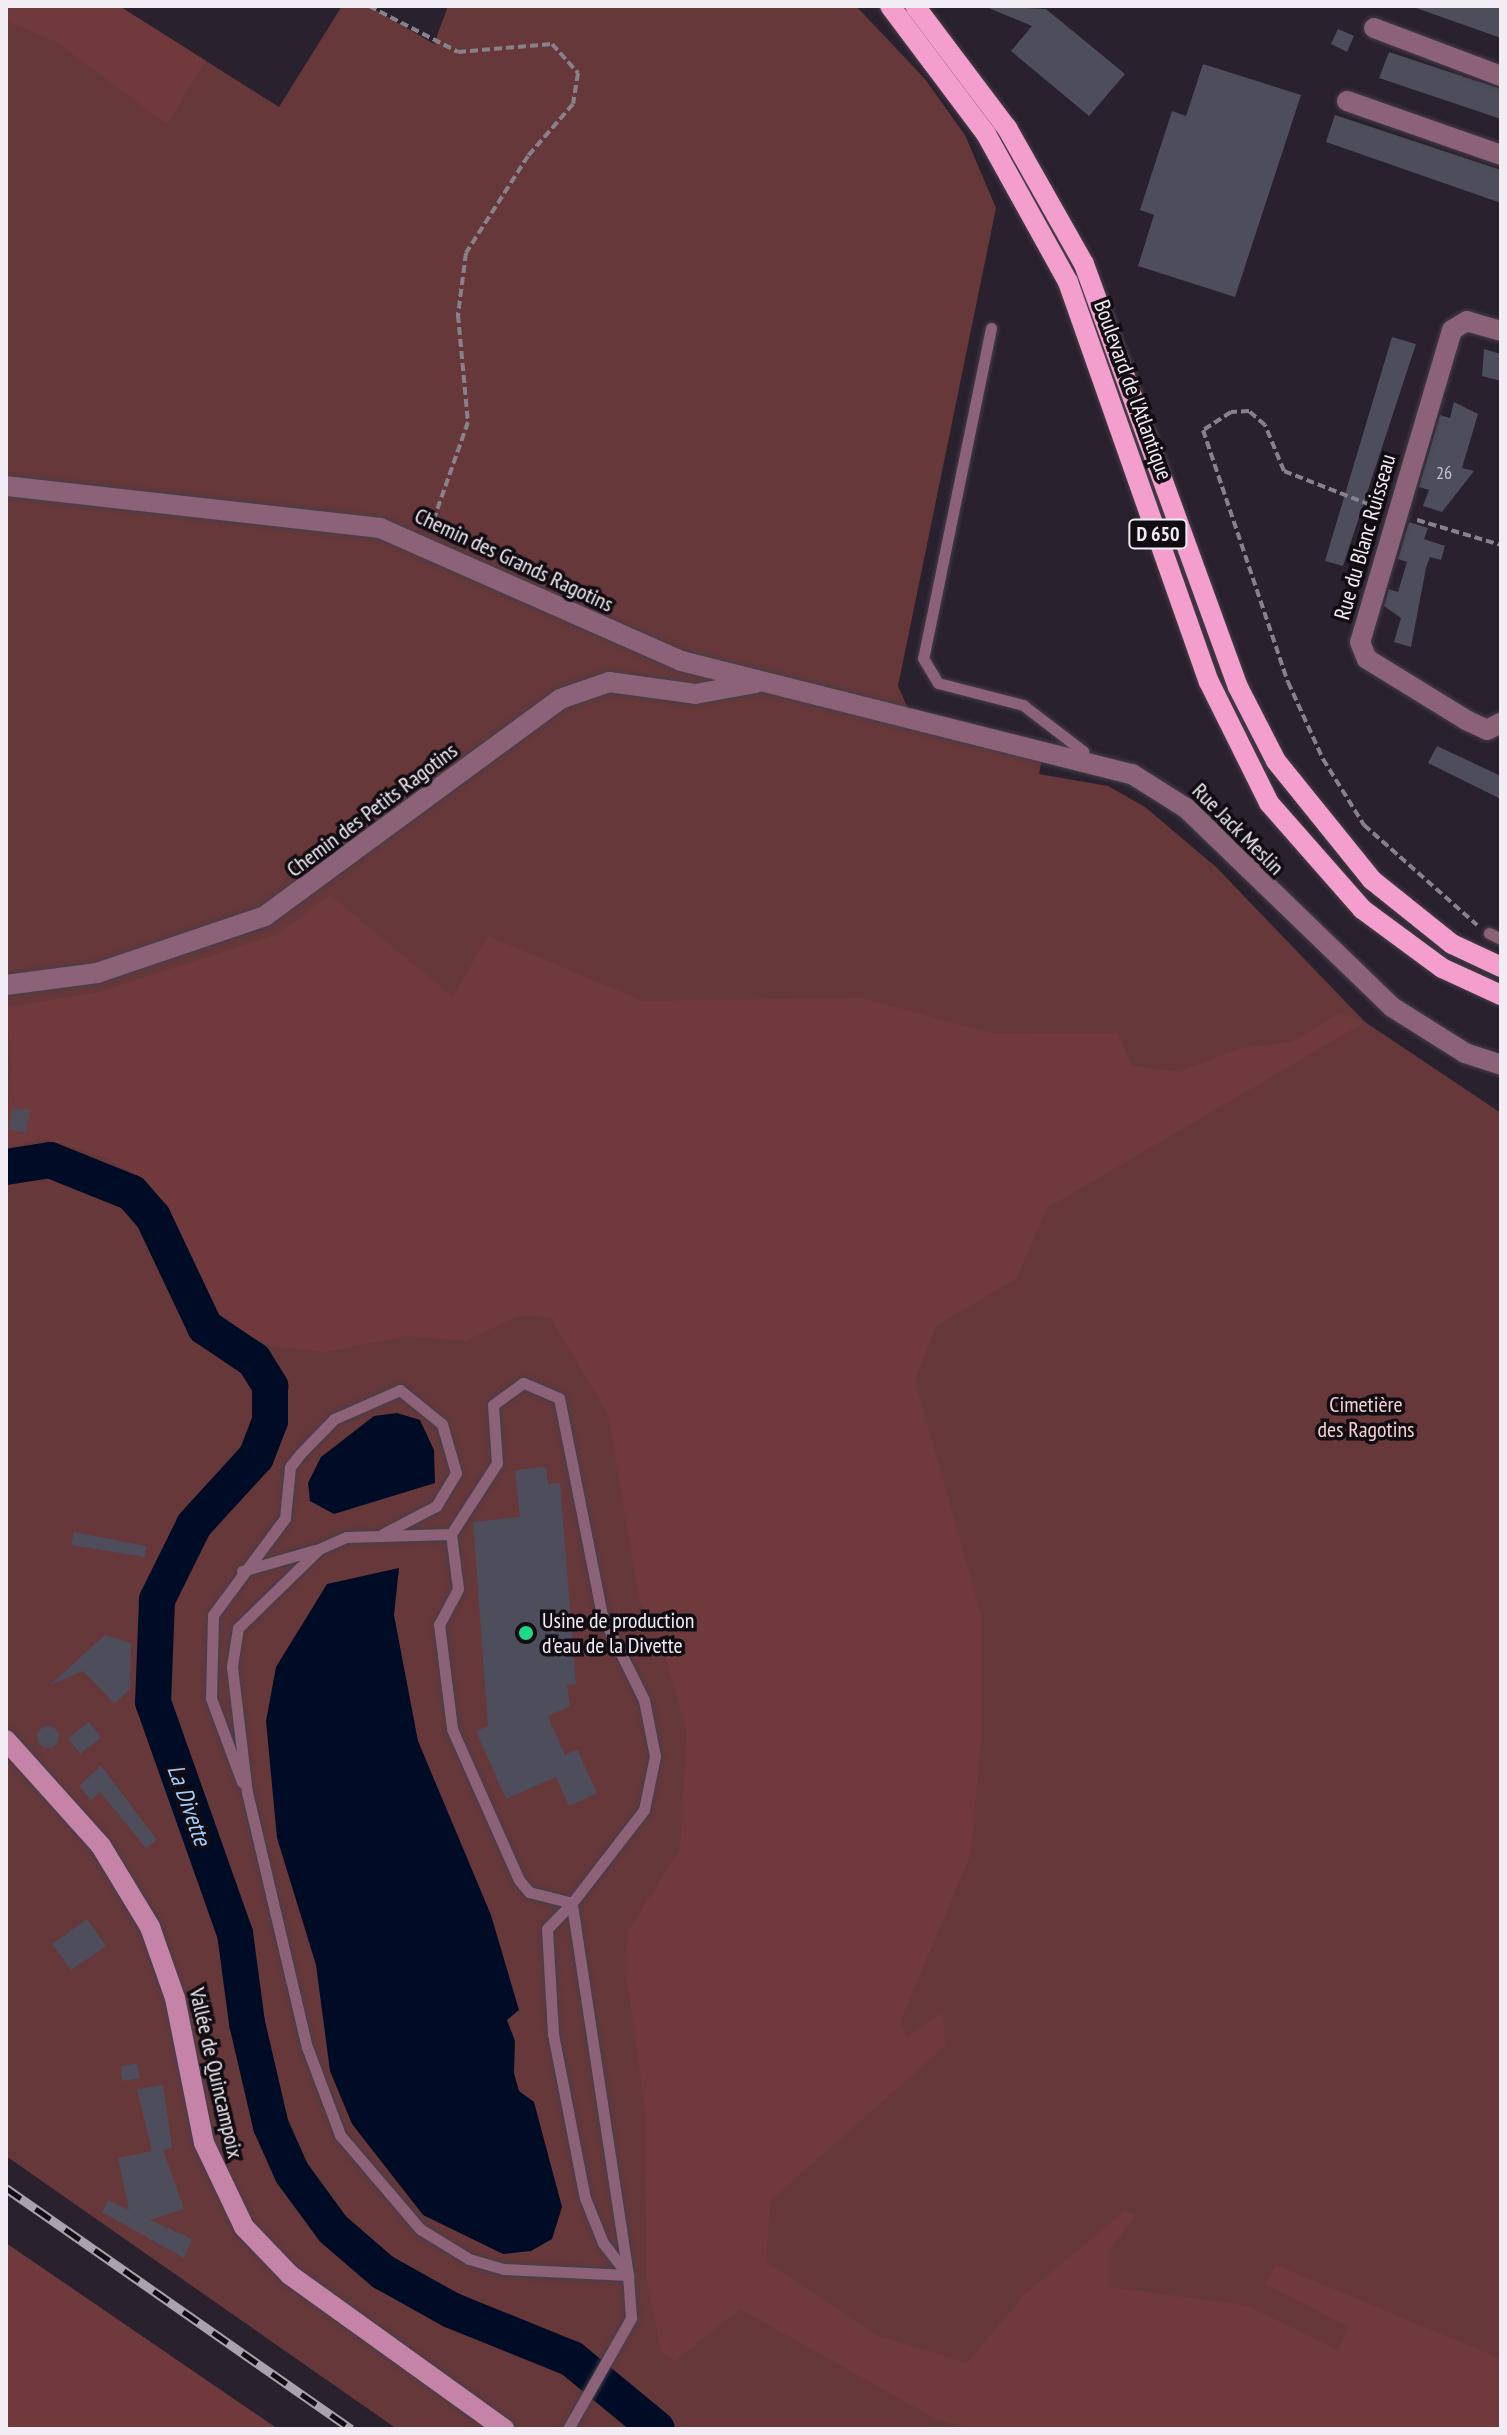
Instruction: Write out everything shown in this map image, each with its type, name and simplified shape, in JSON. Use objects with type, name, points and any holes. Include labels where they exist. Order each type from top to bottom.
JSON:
[{"type":"main road","name":"Boulevard de l'Atlantique","points":[[890,6],[986,134],[1068,282],[1209,682],[1269,803],[1362,909],[1442,968],[1501,995]]},
{"type":"main road","name":"Boulevard de l'Atlantique","points":[[915,6],[1007,128],[1084,264],[1238,687],[1276,761],[1372,880],[1452,944],[1501,967]]},
{"type":"main road","name":"Vallée de Quincampoix","points":[[6,1740],[101,1846],[150,1927],[175,1998],[204,2143],[244,2227],[290,2275],[504,2429]]},
{"type":"street","points":[[1374,28],[1501,76]]},
{"type":"street","points":[[1347,101],[1501,155]]},
{"type":"street","name":"Rue du Blanc Ruisseau","points":[[1501,331],[1467,321],[1452,330],[1360,642],[1367,659],[1487,730],[1501,723]]},
{"type":"street","name":"Chemin des Grands Ragotins","points":[[6,486],[337,521],[425,543],[651,650],[756,683]]},
{"type":"street","name":"Chemin des Petits Ragotins","points":[[6,985],[97,973],[265,916],[560,699],[609,682],[695,694],[756,683]]},
{"type":"street","name":"Rue Jack Meslin","points":[[756,683],[1081,760],[1165,791],[1382,999],[1431,1034],[1501,1065]]},
{"type":"lane","points":[[991,328],[923,658],[938,683],[1023,705],[1083,751],[1081,760]]},
{"type":"lane","points":[[1489,933],[1501,939]]},
{"type":"lane","points":[[572,1903],[529,1892],[519,1880],[452,1729],[439,1624],[458,1589],[451,1534],[497,1463],[499,1395],[523,1383],[549,1388],[564,1412],[602,1615],[644,1700],[655,1756],[644,1810],[572,1903],[547,1929],[553,2034],[585,2198],[603,2243],[628,2275]]},
{"type":"lane","points":[[247,1792],[217,1725],[208,1655],[213,1615],[242,1571],[285,1518],[290,1467],[300,1454],[334,1419],[400,1390],[442,1424],[456,1473],[436,1506],[383,1534]]},
{"type":"lane","points":[[242,1571],[383,1534],[451,1534]]},
{"type":"lane","points":[[319,1549],[238,1628],[232,1667],[247,1792],[307,2047],[327,2109],[361,2168],[420,2229],[469,2259],[515,2270],[628,2275]]},
{"type":"lane","points":[[568,2429],[630,2329],[628,2275],[572,1903]]},
{"type":"path","points":[[369,6],[458,52],[552,44],[578,73],[573,104],[520,167],[466,253],[458,315],[468,422],[425,543]]},
{"type":"path","points":[[1489,933],[1364,825],[1323,759],[1288,682],[1203,430],[1231,412],[1249,411],[1265,425],[1284,471],[1314,489],[1501,545]]},
{"type":"green space","name":"Cimetière des Ragotins","points":[[6,6],[119,6],[279,107],[342,6],[369,6],[434,44],[448,6],[856,6],[925,79],[965,135],[996,208],[898,686],[910,713],[1045,743],[1039,774],[1108,786],[1145,807],[1216,867],[1365,1022],[1501,1113],[1501,2429],[397,2429],[6,2156]]},
{"type":"shaded area","points":[[6,6],[119,6],[206,61],[167,124],[56,42],[6,21]]},
{"type":"shaded area","points":[[330,895],[453,997],[488,936],[643,1001],[861,998],[995,1034],[1118,1033],[1132,1066],[1179,1072],[1238,1049],[1292,1042],[1340,1013],[1365,1022],[1047,1208],[1016,1279],[937,1325],[915,1380],[981,1615],[981,1739],[970,1856],[900,2022],[906,2037],[943,2012],[945,2046],[770,2201],[766,2262],[876,2335],[967,2363],[1026,2293],[1125,2211],[1135,2215],[1110,2250],[1109,2287],[1245,2305],[1338,2350],[1349,2327],[1265,2284],[1276,2265],[1501,2359],[1501,2429],[969,2429],[938,2420],[740,2309],[675,2361],[661,2351],[647,2277],[645,2109],[626,1972],[628,1931],[680,1850],[687,1732],[661,1641],[640,1602],[609,1416],[550,1317],[518,1316],[465,1341],[407,1336],[324,1352],[271,1346],[215,1320],[150,1187],[109,1159],[47,1139],[6,1146],[12,1067],[6,1008],[99,992],[279,934]]},
{"type":"shaded area","points":[[6,2243],[278,2429],[6,2429]]},
{"type":"water","points":[[397,1413],[420,1420],[434,1450],[435,1483],[334,1514],[310,1501],[308,1483],[321,1457],[374,1416]]},
{"type":"water","points":[[399,1568],[394,1615],[418,1741],[491,1915],[519,2010],[507,2020],[515,2041],[514,2073],[519,2091],[534,2102],[562,2207],[552,2239],[531,2251],[503,2254],[423,2215],[352,2124],[330,2071],[316,1965],[277,1838],[266,1721],[276,1667],[327,1584]]},
{"type":"building","points":[[984,6],[1046,9],[1125,74],[1089,116],[1011,51],[1032,26]]},
{"type":"building","points":[[1501,6],[1501,38],[1416,8]]},
{"type":"building","points":[[1338,29],[1354,36],[1347,52],[1331,44]]},
{"type":"building","points":[[1389,52],[1501,89],[1501,119],[1379,78]]},
{"type":"building","points":[[1203,64],[1301,95],[1235,297],[1138,266],[1154,215],[1140,210],[1172,111],[1186,116]]},
{"type":"building","points":[[1335,115],[1501,170],[1501,203],[1326,142]]},
{"type":"building","points":[[1392,337],[1416,344],[1343,566],[1325,561]]},
{"type":"building","points":[[1484,349],[1501,354],[1501,381],[1482,376]]},
{"type":"building","points":[[1454,402],[1478,414],[1462,468],[1474,471],[1442,512],[1423,506],[1429,490],[1419,487],[1440,415],[1450,418]]},
{"type":"building","points":[[1409,522],[1428,528],[1424,539],[1445,546],[1441,560],[1430,557],[1426,568],[1411,647],[1394,642],[1401,618],[1384,606],[1389,589],[1398,592],[1407,562],[1398,559]]},
{"type":"building","points":[[1437,746],[1501,776],[1501,799],[1428,763]]},
{"type":"building","points":[[13,1108],[30,1110],[26,1133],[9,1129]]},
{"type":"building","name":"Usine de production d'eau de la Divette","points":[[546,1467],[548,1484],[560,1483],[576,1684],[567,1685],[570,1706],[548,1716],[565,1755],[577,1749],[597,1793],[569,1806],[556,1777],[506,1799],[476,1731],[488,1726],[473,1522],[520,1517],[515,1470]]},
{"type":"building","points":[[74,1532],[146,1546],[145,1557],[71,1545]]},
{"type":"building","points":[[105,1635],[131,1643],[130,1690],[114,1703],[83,1671],[50,1685]]},
{"type":"building","points":[[89,1722],[101,1738],[80,1754],[68,1738]]},
{"type":"building","points":[[48,1726],[59,1737],[48,1748],[37,1737]]},
{"type":"building","points":[[101,1766],[157,1840],[146,1848],[100,1792],[91,1800],[79,1786]]},
{"type":"building","points":[[87,1919],[106,1946],[71,1970],[52,1944]]},
{"type":"building","points":[[137,2063],[140,2078],[123,2081],[120,2067]]},
{"type":"building","points":[[163,2085],[172,2148],[163,2150],[184,2209],[150,2220],[192,2239],[184,2258],[102,2212],[108,2200],[129,2210],[118,2158],[152,2151],[137,2089]]},
{"type":"waterway","name":"La Divette","points":[[6,1167],[50,1160],[132,1193],[153,1217],[205,1327],[254,1360],[270,1386],[270,1421],[256,1457],[194,1525],[157,1600],[153,1702],[235,1933],[247,2023],[271,2126],[292,2173],[333,2229],[383,2272],[451,2310],[572,2359],[657,2429]]},
{"type":"railway","points":[[6,2188],[351,2429]]},
{"type":"place","name":"Usine de production d'eau de la Divette","points":[[526,1633]]}]
